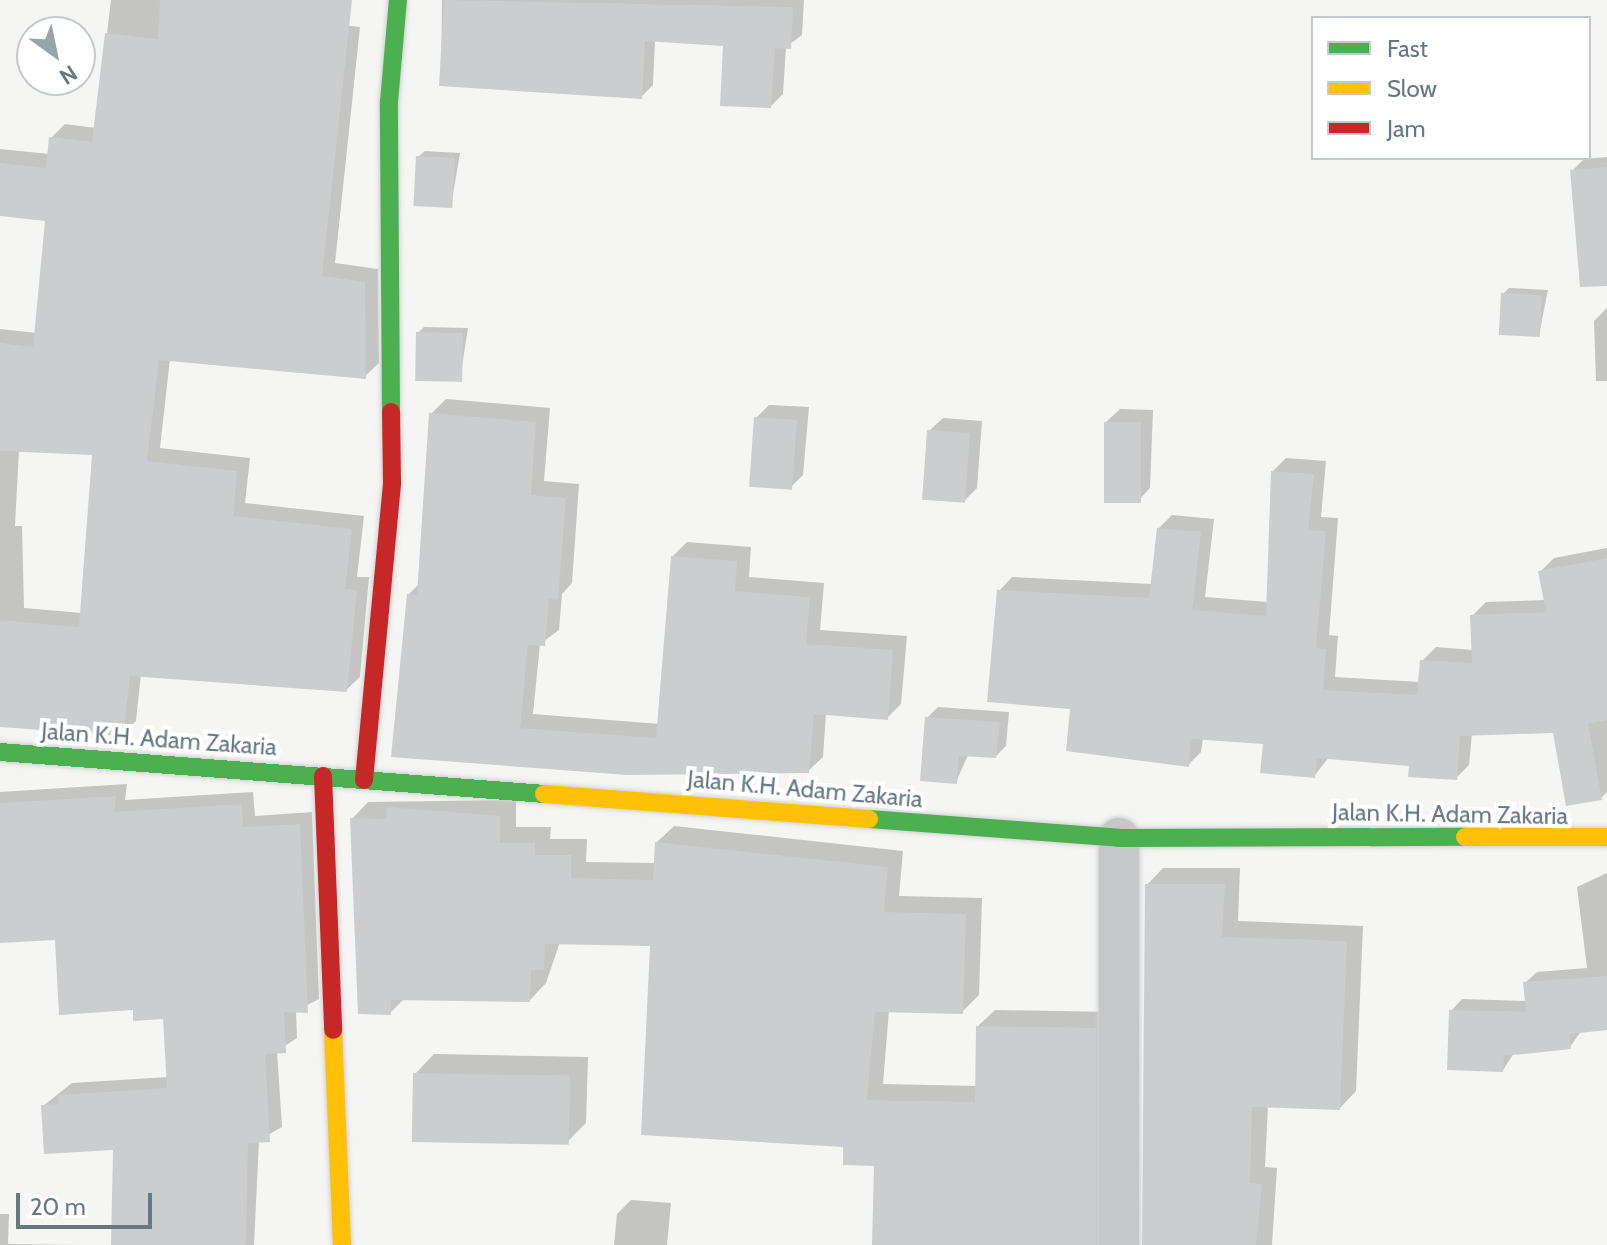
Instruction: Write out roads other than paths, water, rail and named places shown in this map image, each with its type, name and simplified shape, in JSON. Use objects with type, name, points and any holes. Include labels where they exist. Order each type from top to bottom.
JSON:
[{"type":"street","points":[[364,780],[392,482],[389,102],[398,0]]},
{"type":"street","name":"Jalan K.H. Adam Zakaria","points":[[0,752],[1119,838],[1607,837]]},
{"type":"street","points":[[323,776],[342,1245]]},
{"type":"street","points":[[1119,838],[1119,1245]]}]
